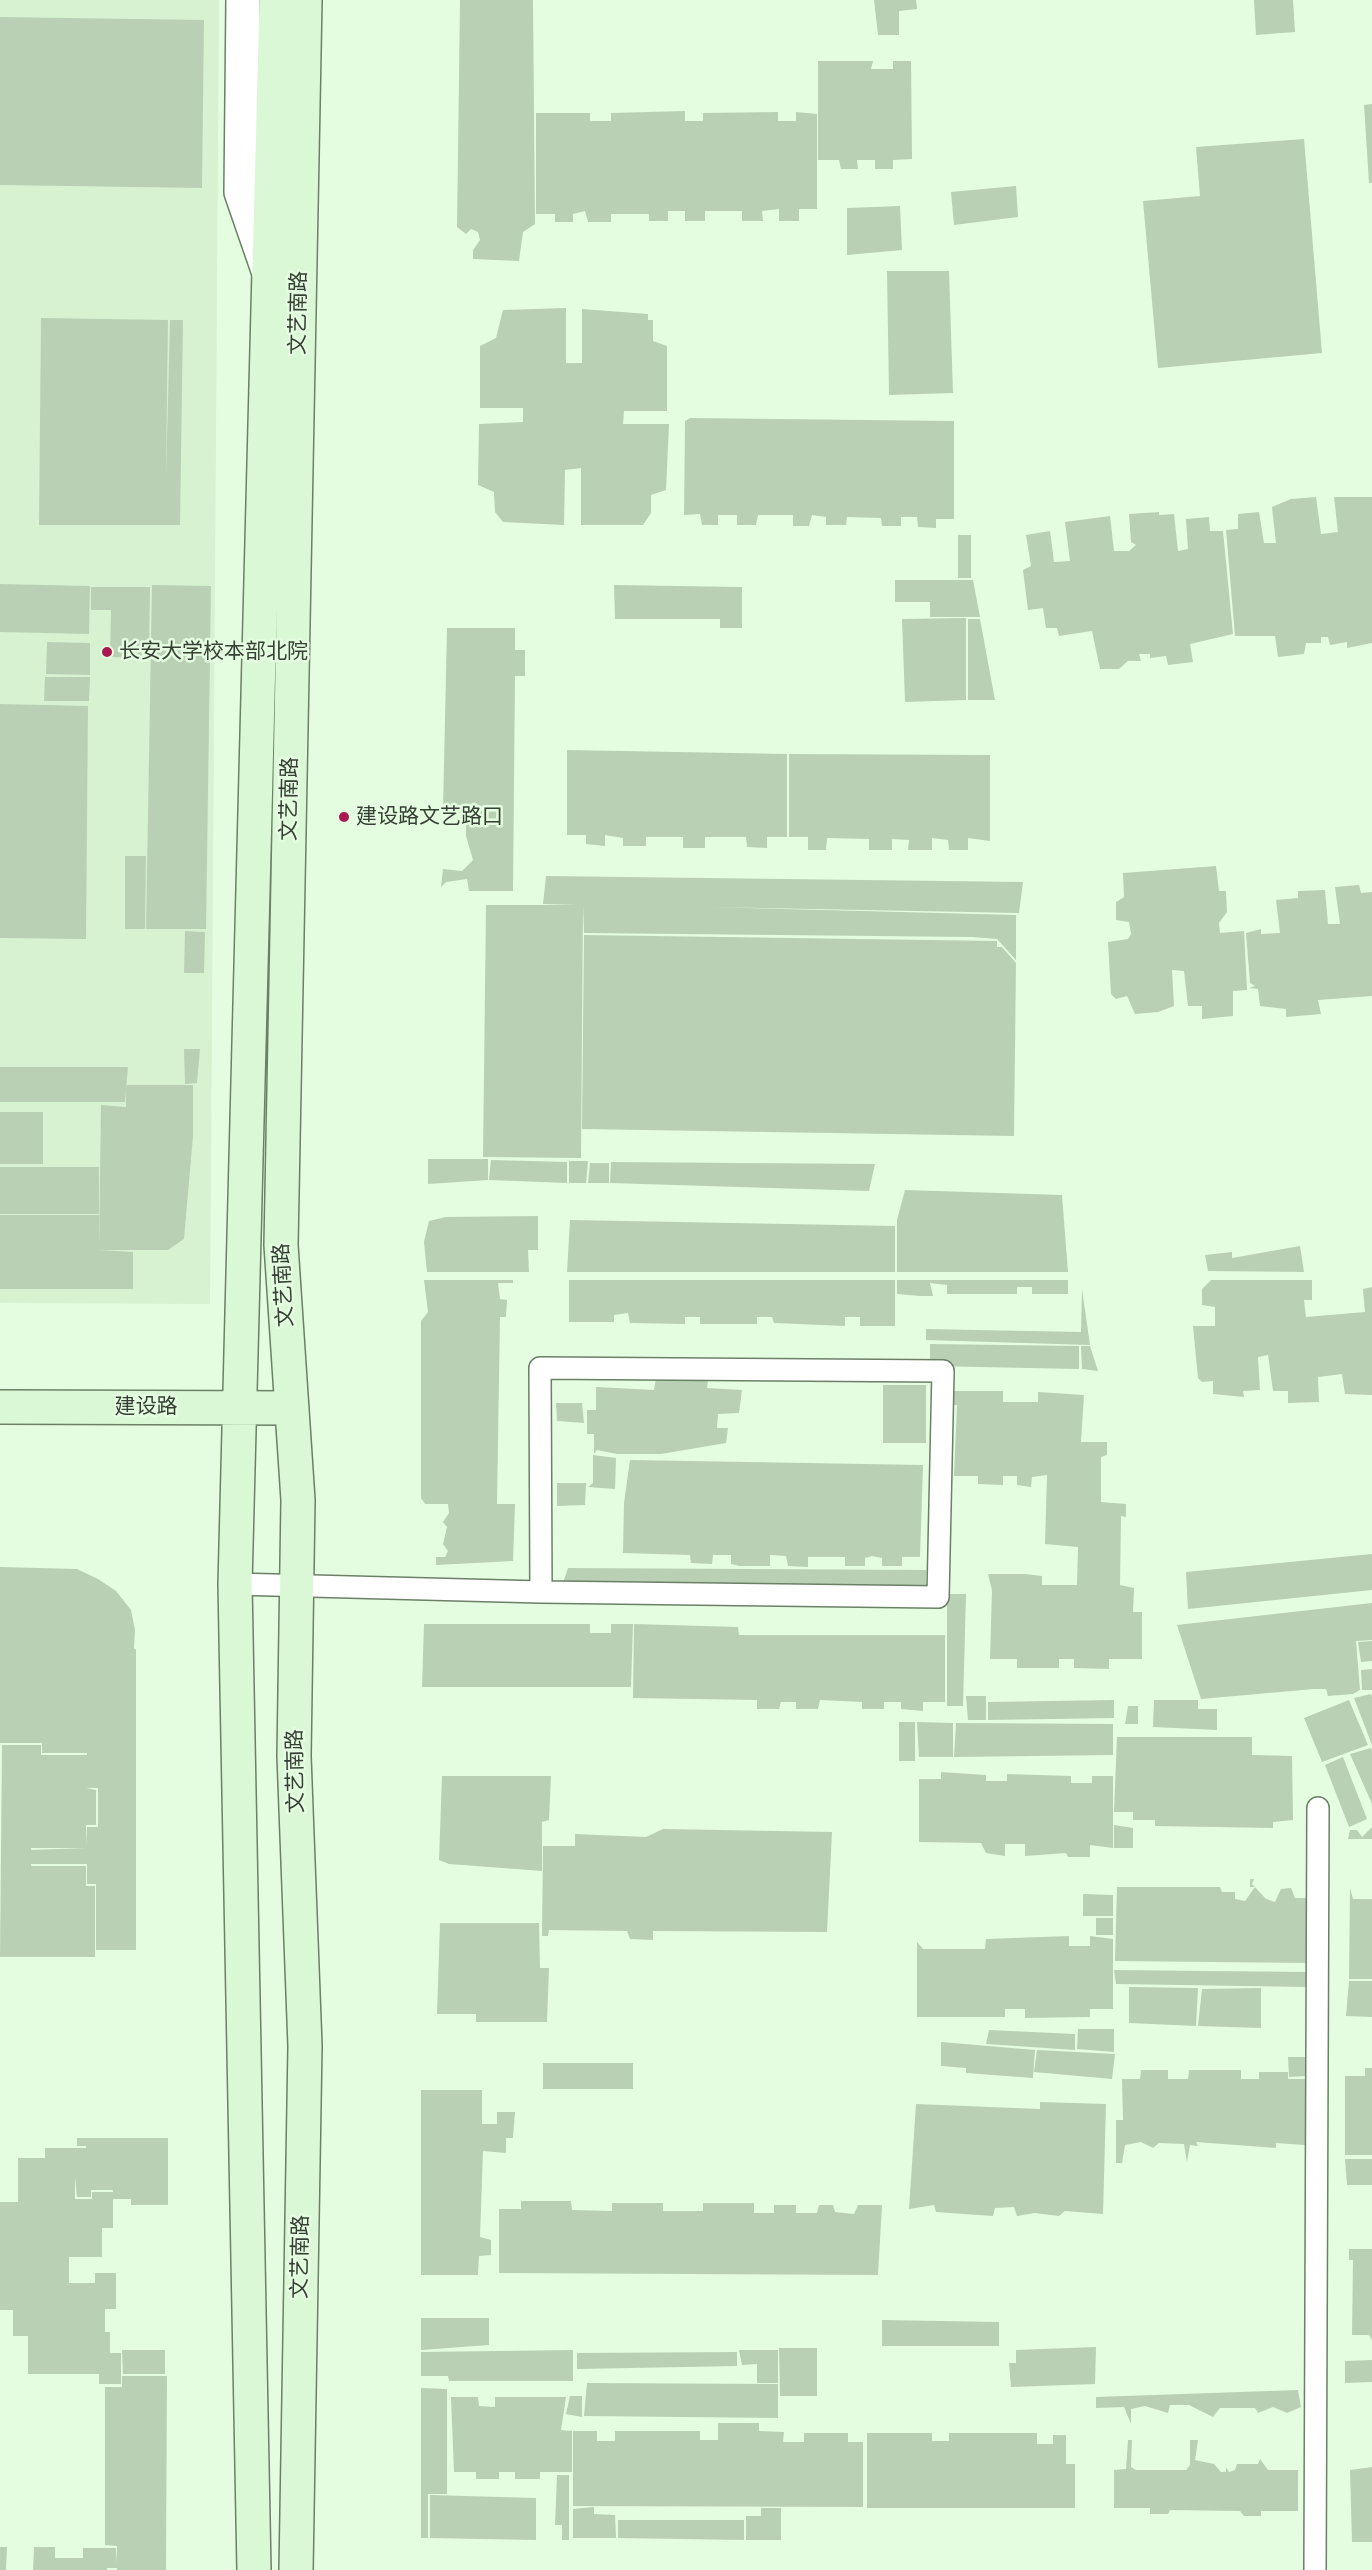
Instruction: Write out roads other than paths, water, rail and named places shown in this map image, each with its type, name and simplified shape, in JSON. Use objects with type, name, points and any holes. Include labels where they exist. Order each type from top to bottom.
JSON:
[{"type":"main road","name":"文艺南路","points":[[254,2570],[236,1584],[276,0]]},
{"type":"main road","name":"文艺南路","points":[[296,2570],[305,2046],[294,1756],[298,1500],[281,1245],[305,0]]},
{"type":"main road","name":"建设路","points":[[0,1407],[292,1408]]},
{"type":"street","points":[[243,0],[241,192],[270,277]]},
{"type":"lane","points":[[236,1584],[541,1592],[938,1597],[943,1371],[540,1368],[541,1592]]},
{"type":"lane","points":[[1315,2570],[1318,1808]]},
{"type":"place","name":"长安大学校本部北院","points":[[107,652]]},
{"type":"place","name":"建设路文艺路口","points":[[344,817]]}]
